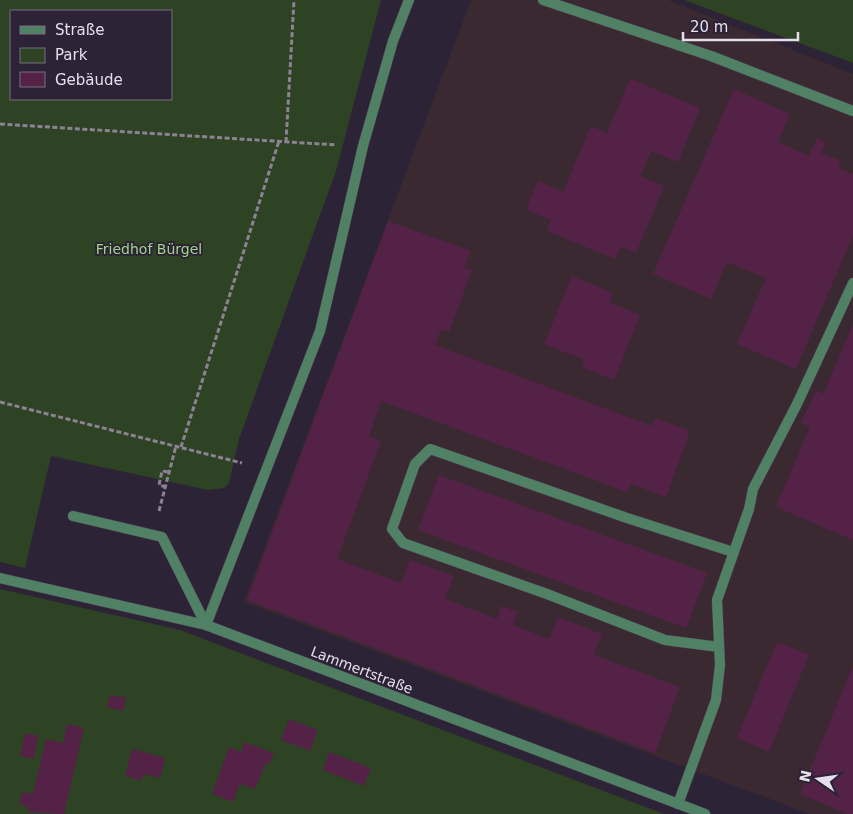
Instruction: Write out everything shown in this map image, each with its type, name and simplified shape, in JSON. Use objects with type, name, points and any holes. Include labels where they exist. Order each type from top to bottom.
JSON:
[{"type":"street","points":[[206,625],[320,331],[363,146],[393,41],[409,0]]},
{"type":"street","points":[[543,0],[711,56],[853,111]]},
{"type":"street","points":[[678,804],[716,700],[720,665],[717,600],[753,489],[797,404],[853,284]]},
{"type":"street","points":[[719,647],[665,640],[546,594],[403,543],[392,529],[415,464],[430,449],[627,518],[734,552]]},
{"type":"street","points":[[72,516],[162,538],[206,625]]},
{"type":"street","name":"Lammertstraße","points":[[0,578],[206,625],[705,814]]},
{"type":"path","points":[[286,142],[294,0]]},
{"type":"path","points":[[0,124],[363,146]]},
{"type":"path","points":[[181,447],[279,141]]},
{"type":"path","points":[[0,402],[266,470]]},
{"type":"path","points":[[153,535],[176,446]]},
{"type":"path","points":[[166,487],[159,485],[162,471],[169,472]]},
{"type":"shaded area","points":[[471,0],[668,0],[853,74],[853,814],[810,814],[244,602]]},
{"type":"green space","name":"Friedhof Bürgel","points":[[0,0],[381,0],[336,171],[239,439],[229,483],[224,488],[208,490],[51,456],[25,568],[0,562]]},
{"type":"green space","points":[[684,0],[853,0],[853,63]]},
{"type":"green space","points":[[0,589],[180,630],[664,814],[0,814]]},
{"type":"building","points":[[630,79],[700,108],[678,162],[651,151],[640,176],[664,186],[636,253],[621,247],[615,259],[547,231],[551,220],[526,210],[538,181],[563,192],[591,126],[607,133]]},
{"type":"building","points":[[734,89],[790,114],[778,142],[809,156],[817,138],[826,142],[821,153],[841,161],[838,168],[853,174],[853,235],[796,369],[737,344],[766,278],[727,262],[711,299],[653,274]]},
{"type":"building","points":[[388,221],[471,251],[464,268],[472,270],[449,332],[441,329],[435,345],[652,426],[655,418],[690,431],[666,497],[631,484],[627,492],[381,401],[369,436],[381,441],[337,559],[401,583],[410,560],[454,576],[445,599],[497,619],[501,606],[518,612],[513,625],[549,639],[558,617],[602,634],[594,655],[680,687],[655,753],[247,600]]},
{"type":"building","points":[[572,276],[613,293],[609,302],[640,315],[614,380],[582,367],[585,360],[544,344]]},
{"type":"building","points":[[853,325],[853,540],[776,507],[810,427],[801,423],[816,391],[823,394]]},
{"type":"building","points":[[439,475],[707,573],[686,628],[418,530]]},
{"type":"building","points":[[777,642],[809,655],[769,752],[737,738]]},
{"type":"building","points":[[853,666],[853,814],[848,814],[800,794]]},
{"type":"building","points":[[110,695],[126,698],[123,711],[107,707]]},
{"type":"building","points":[[289,719],[318,730],[310,751],[281,740]]},
{"type":"building","points":[[67,724],[84,728],[64,814],[27,812],[29,807],[19,804],[22,792],[33,794],[46,739],[63,743]]},
{"type":"building","points":[[25,733],[38,736],[34,759],[20,756]]},
{"type":"building","points":[[244,742],[274,753],[269,764],[266,763],[255,789],[240,784],[233,802],[212,794],[229,747],[241,752]]},
{"type":"building","points":[[132,749],[165,758],[160,778],[144,774],[141,781],[125,776]]},
{"type":"building","points":[[329,752],[371,768],[364,786],[323,770]]}]
